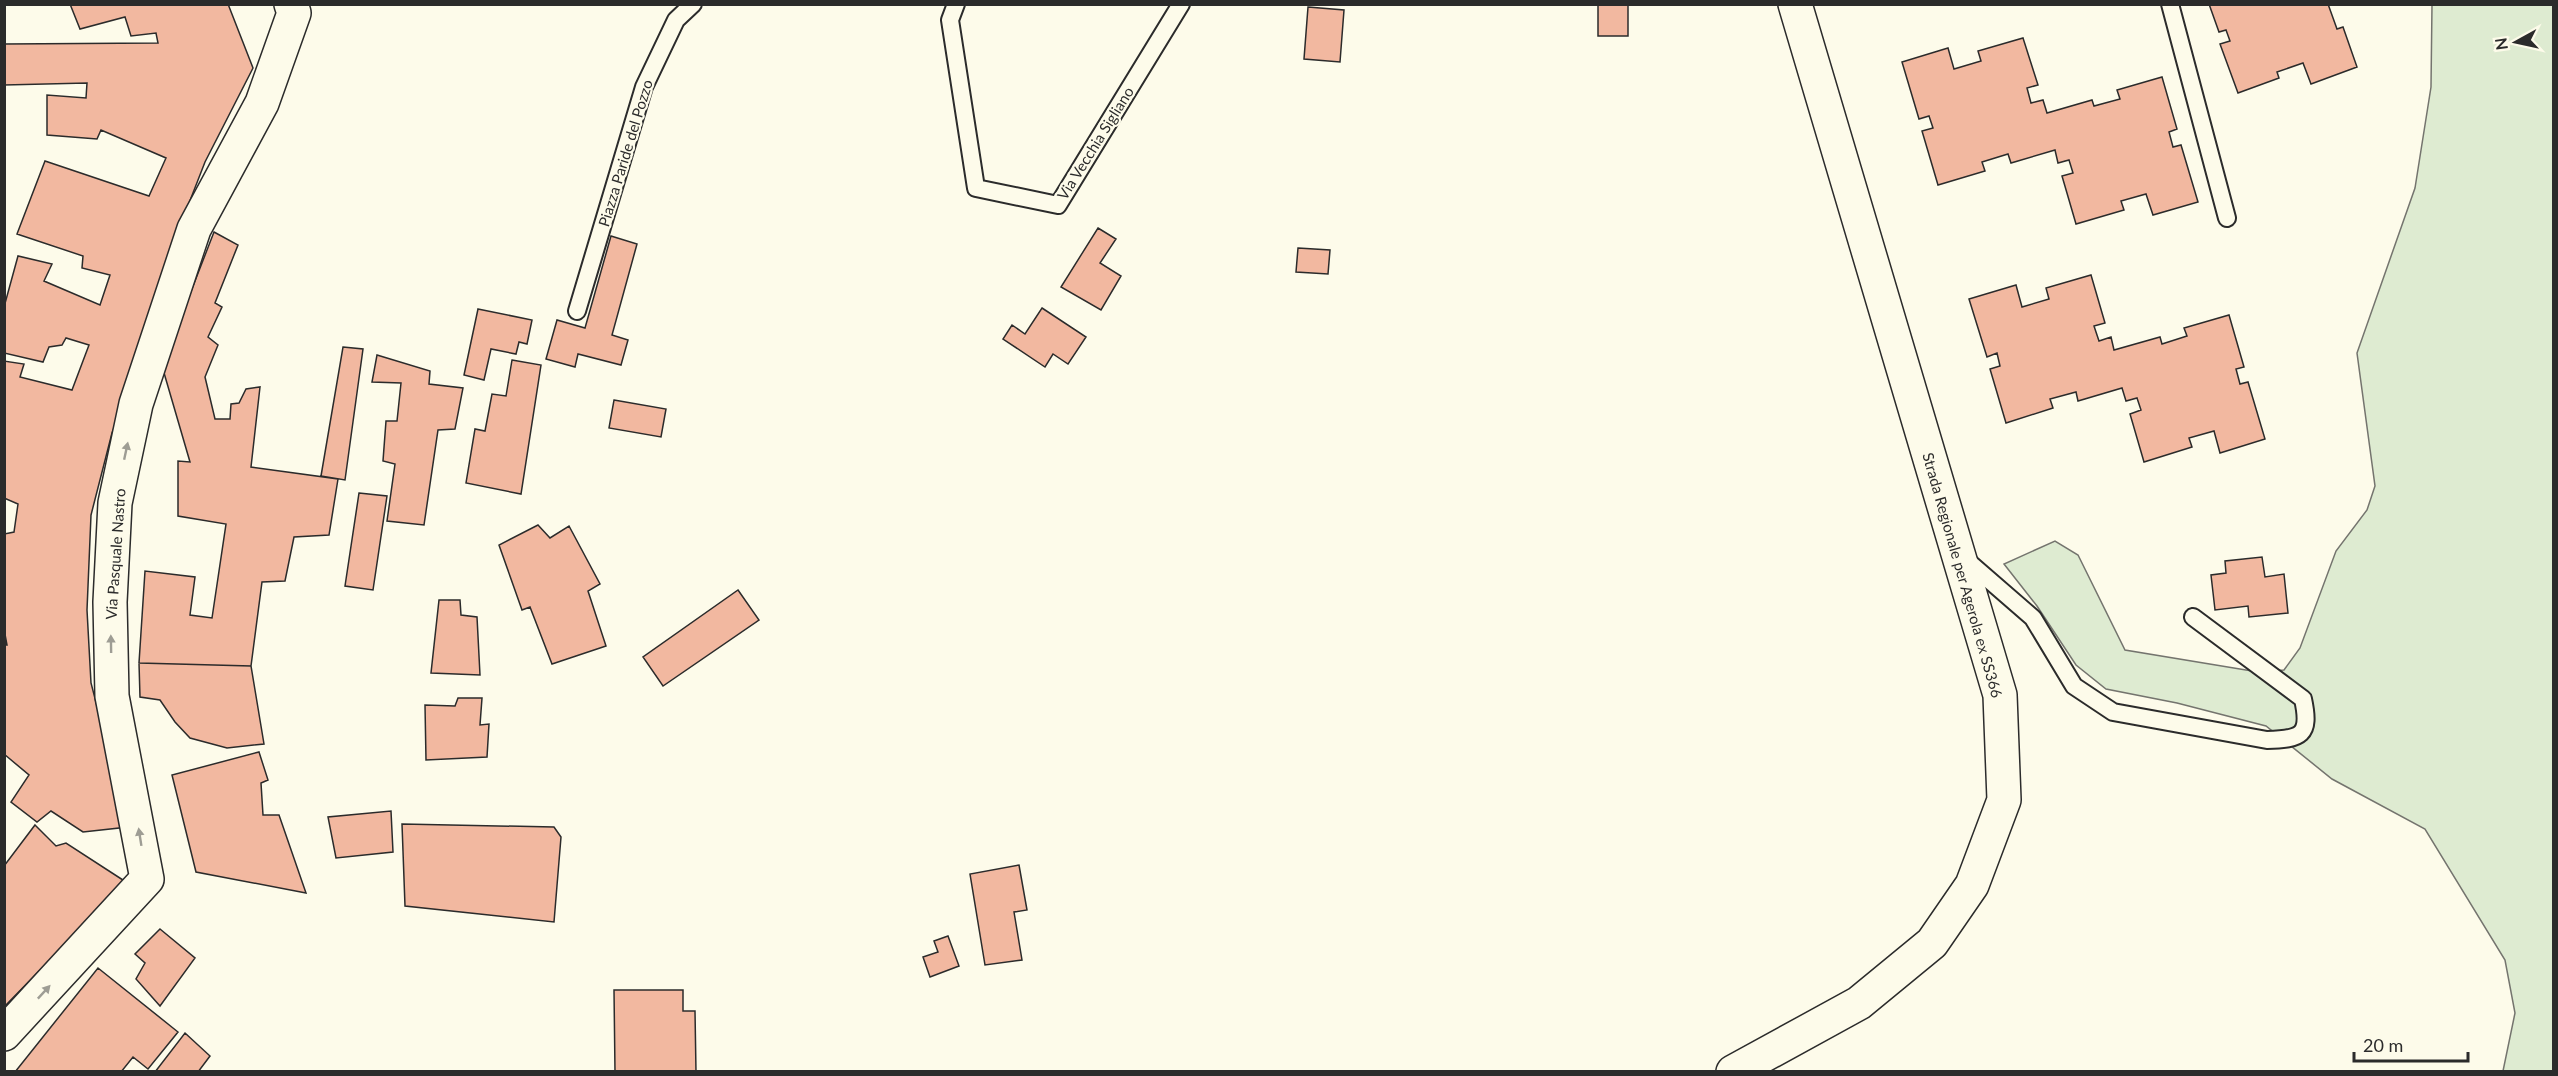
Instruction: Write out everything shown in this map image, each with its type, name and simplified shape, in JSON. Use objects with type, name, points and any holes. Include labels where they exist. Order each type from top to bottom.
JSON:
[{"type":"main road","name":"Strada Regionale per Agerola ex SS366","points":[[1732,1071],[1859,1003],[1932,943],[1972,885],[2004,801],[2000,695],[1796,4]]},
{"type":"main road","name":"Via Pasquale Nastro","points":[[4,1034],[147,879],[112,696],[110,602],[115,503],[136,404],[194,229],[262,104],[297,7]]},
{"type":"lane","name":"Piazza Paride del Pozzo","points":[[577,311],[644,87],[676,20],[693,4]]},
{"type":"lane","name":"Via Vecchia Sigliano","points":[[956,4],[950,20],[976,188],[1058,205],[1180,4]]},
{"type":"lane","points":[[2170,4],[2227,218]]},
{"type":"lane","points":[[1957,553],[2033,618],[2074,686],[2113,712],[2267,740],[2293,739],[2303,730],[2307,718],[2303,699],[2193,617]]},
{"type":"green space","points":[[2432,5],[2553,5],[2553,1071],[2503,1071],[2515,1013],[2505,960],[2425,829],[2332,779],[2266,726],[2177,703],[2106,689],[2076,665],[2037,606],[2004,564],[2055,541],[2078,555],[2125,650],[2258,672],[2284,670],[2300,648],[2336,551],[2367,510],[2375,486],[2357,353],[2415,188],[2431,87]]},
{"type":"building","points":[[70,4],[228,4],[253,68],[205,162],[160,283],[133,377],[112,433],[91,515],[87,610],[91,683],[128,827],[83,832],[51,811],[37,822],[11,802],[29,775],[4,754],[4,645],[7,645],[4,629],[4,534],[14,532],[18,504],[4,498],[4,361],[24,364],[20,377],[72,390],[89,345],[66,338],[62,345],[49,347],[43,362],[4,353],[4,307],[18,256],[52,264],[44,281],[100,305],[110,275],[82,268],[83,256],[17,234],[45,161],[149,196],[166,158],[101,130],[97,139],[47,135],[47,95],[86,98],[87,83],[4,85],[4,44],[158,43],[156,33],[131,36],[125,17],[80,29]]},
{"type":"building","points":[[1598,4],[1628,4],[1628,36],[1598,36]]},
{"type":"building","points":[[2209,4],[2328,4],[2337,29],[2343,27],[2357,67],[2311,84],[2303,63],[2277,72],[2279,78],[2238,93],[2220,44],[2230,41],[2226,30],[2219,32]]},
{"type":"building","points":[[1308,7],[1344,10],[1340,62],[1304,59]]},
{"type":"building","points":[[2023,38],[2038,85],[2027,88],[2031,103],[2043,100],[2047,113],[2092,100],[2094,106],[2120,99],[2117,90],[2162,77],[2177,129],[2169,132],[2173,147],[2181,145],[2198,202],[2153,215],[2146,194],[2121,201],[2124,210],[2076,224],[2062,176],[2073,173],[2069,160],[2058,163],[2055,150],[2011,163],[2008,154],[1982,162],[1985,171],[1938,185],[1922,131],[1933,128],[1929,116],[1919,119],[1902,62],[1948,48],[1954,69],[1981,61],[1978,51]]},
{"type":"building","points":[[1098,228],[1116,239],[1100,263],[1121,276],[1101,310],[1061,287]]},
{"type":"building","points":[[214,232],[238,245],[215,303],[222,307],[208,337],[218,345],[205,377],[215,419],[230,419],[231,404],[239,403],[246,389],[260,387],[251,467],[338,479],[329,535],[294,537],[285,581],[262,582],[251,666],[139,663],[145,571],[195,577],[190,615],[212,618],[226,524],[178,516],[178,461],[190,462],[162,366]]},
{"type":"building","points":[[611,236],[637,244],[612,335],[628,340],[621,365],[578,354],[575,367],[546,359],[557,320],[585,328]]},
{"type":"building","points":[[1298,248],[1330,250],[1328,274],[1296,272]]},
{"type":"building","points":[[2091,275],[2105,323],[2094,326],[2099,341],[2111,337],[2114,350],[2160,337],[2162,344],[2187,336],[2184,328],[2229,315],[2244,367],[2236,369],[2240,384],[2248,382],[2265,439],[2220,453],[2214,431],[2189,438],[2192,447],[2144,462],[2130,414],[2141,410],[2137,398],[2126,401],[2122,388],[2078,401],[2076,392],[2050,399],[2053,408],[2006,423],[1990,369],[2000,366],[1997,353],[1987,357],[1969,299],[2016,285],[2022,307],[2049,299],[2046,288]]},
{"type":"building","points":[[1042,308],[1086,337],[1068,364],[1053,354],[1045,367],[1003,339],[1012,325],[1025,334]]},
{"type":"building","points":[[478,309],[532,320],[527,344],[519,342],[516,354],[491,349],[484,380],[464,375]]},
{"type":"building","points":[[343,347],[363,349],[345,480],[321,476]]},
{"type":"building","points":[[377,355],[430,371],[429,384],[463,388],[455,429],[438,430],[424,525],[387,521],[395,464],[383,461],[386,421],[397,421],[401,383],[372,382]]},
{"type":"building","points":[[512,360],[541,365],[521,494],[466,483],[475,429],[485,431],[492,394],[506,396]]},
{"type":"building","points":[[614,400],[666,409],[661,437],[609,428]]},
{"type":"building","points":[[359,493],[387,496],[373,590],[345,586]]},
{"type":"building","points":[[538,525],[550,538],[569,526],[600,584],[588,591],[606,646],[552,664],[530,607],[522,610],[499,545]]},
{"type":"building","points":[[2262,557],[2265,577],[2284,574],[2288,613],[2249,617],[2248,606],[2215,610],[2211,575],[2226,573],[2225,561]]},
{"type":"building","points":[[738,590],[759,620],[663,686],[643,657]]},
{"type":"building","points":[[439,600],[460,600],[461,615],[477,617],[480,675],[431,673]]},
{"type":"building","points":[[139,663],[251,666],[264,744],[227,748],[190,738],[175,722],[160,700],[140,697]]},
{"type":"building","points":[[458,698],[482,698],[480,725],[489,724],[487,757],[426,760],[425,705],[455,706]]},
{"type":"building","points":[[259,752],[268,780],[261,783],[263,815],[279,815],[306,893],[196,872],[172,775]]},
{"type":"building","points":[[391,811],[393,852],[336,858],[328,817]]},
{"type":"building","points":[[402,824],[554,827],[561,837],[554,922],[405,906]]},
{"type":"building","points":[[35,825],[56,846],[66,843],[126,882],[4,1007],[4,866]]},
{"type":"building","points":[[1019,865],[1027,910],[1014,912],[1022,960],[985,965],[970,874]]},
{"type":"building","points":[[160,929],[195,958],[160,1006],[136,979],[145,963],[135,954]]},
{"type":"building","points":[[948,936],[959,966],[930,977],[923,957],[938,952],[934,941]]},
{"type":"building","points":[[98,968],[178,1032],[148,1069],[133,1057],[121,1072],[15,1072]]},
{"type":"building","points":[[614,990],[683,990],[683,1011],[695,1011],[696,1072],[615,1072]]},
{"type":"building","points":[[185,1033],[210,1056],[198,1072],[155,1072]]}]
